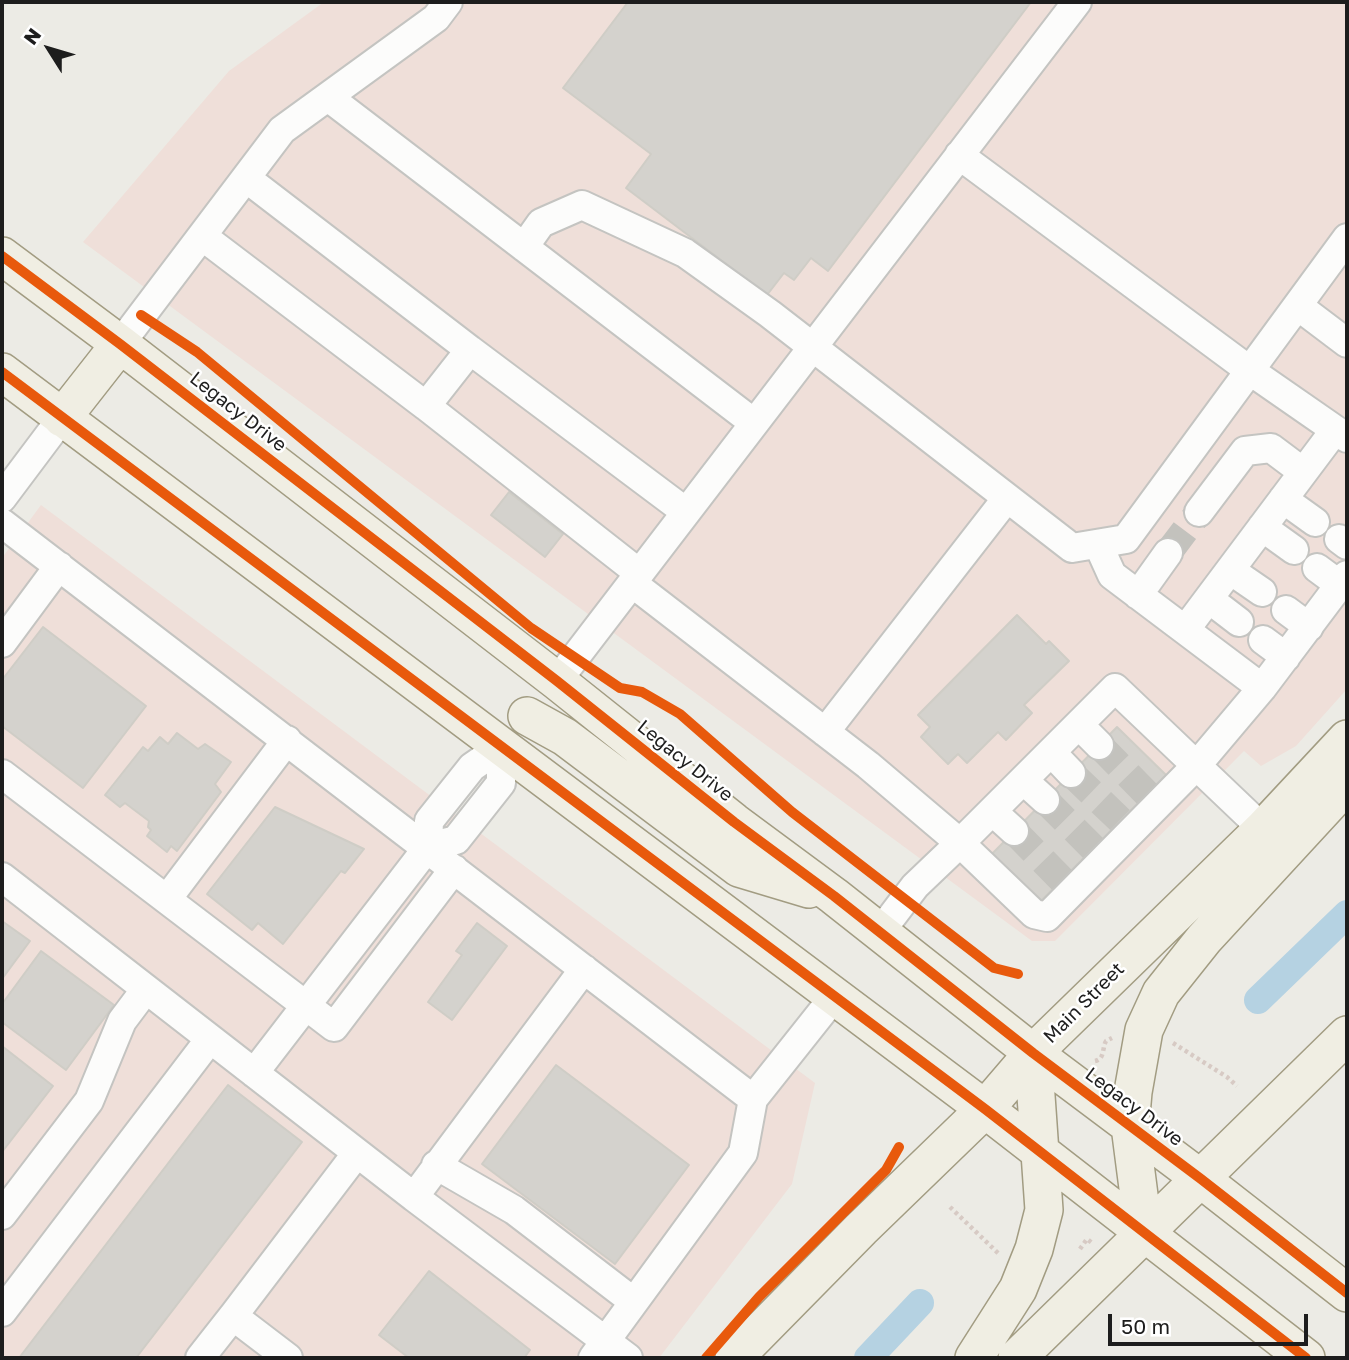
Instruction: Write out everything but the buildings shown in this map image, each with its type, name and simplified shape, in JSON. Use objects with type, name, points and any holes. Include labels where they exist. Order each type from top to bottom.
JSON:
[{"type":"main road","name":"Legacy Drive","points":[[2,256],[120,344],[734,822],[834,896],[1347,1293]]},
{"type":"main road","points":[[62,418],[120,344]]},
{"type":"main road","points":[[2,372],[985,1109],[1294,1355]]},
{"type":"main road","points":[[501,747],[556,681]]},
{"type":"main road","points":[[527,716],[565,737],[739,869],[834,896]]},
{"type":"main road","name":"Main Street","points":[[734,1358],[861,1229],[985,1109],[1034,1053],[1263,829],[1347,739]]},
{"type":"main road","points":[[1144,1234],[1130,1126],[1144,1030],[1161,993],[1204,939],[1347,784]]},
{"type":"main road","points":[[1017,1358],[1347,1035]]},
{"type":"main road","points":[[974,1358],[1018,1289],[1034,1249],[1044,1210],[1034,1053]]},
{"type":"street","points":[[120,344],[282,130],[436,18],[448,2]]},
{"type":"street","points":[[556,681],[1077,2]]},
{"type":"street","points":[[327,97],[754,423]]},
{"type":"street","points":[[959,155],[1249,370],[1341,434],[1303,472],[1185,630]]},
{"type":"street","points":[[246,178],[686,512]]},
{"type":"street","points":[[524,247],[541,223],[582,205],[685,253],[770,314],[1072,548],[1126,539],[1249,370],[1346,244]]},
{"type":"street","points":[[202,236],[426,407],[825,732],[960,844],[1034,914],[1047,917],[1068,885],[1152,799],[1197,765],[1262,688],[1344,580],[1317,568]]},
{"type":"street","points":[[1298,306],[1347,343]]},
{"type":"street","points":[[426,407],[470,350]]},
{"type":"street","points":[[2,498],[62,418]]},
{"type":"street","points":[[1199,512],[1245,451],[1271,448],[1303,472]]},
{"type":"street","points":[[825,732],[1007,498]]},
{"type":"street","points":[[1283,499],[1315,522]]},
{"type":"street","points":[[2,523],[753,1099]]},
{"type":"street","points":[[1262,527],[1294,550]]},
{"type":"street","points":[[1098,544],[1112,575],[1262,688]]},
{"type":"street","points":[[1138,595],[1168,553]]},
{"type":"street","points":[[2,643],[59,566]]},
{"type":"street","points":[[1230,570],[1262,592]]},
{"type":"street","points":[[1209,599],[1239,622]]},
{"type":"street","points":[[1286,610],[1308,626]]},
{"type":"street","points":[[1263,639],[1286,657]]},
{"type":"street","points":[[880,932],[915,886],[1115,688],[1263,829]]},
{"type":"street","points":[[1079,725],[1099,745]]},
{"type":"street","points":[[167,899],[287,740]]},
{"type":"street","points":[[254,1073],[428,848],[429,821],[472,767],[501,747]]},
{"type":"street","points":[[1051,752],[1071,773]]},
{"type":"street","points":[[2,774],[334,1027],[454,869]]},
{"type":"street","points":[[1023,780],[1045,800]]},
{"type":"street","points":[[992,811],[1014,831]]},
{"type":"street","points":[[2,877],[414,1197],[599,1350],[628,1358]]},
{"type":"street","points":[[414,1197],[584,969]]},
{"type":"street","points":[[2,1215],[89,1101],[122,1021],[146,989]]},
{"type":"street","points":[[599,1350],[743,1153],[753,1099],[834,998]]},
{"type":"street","points":[[2,1312],[210,1039]]},
{"type":"street","points":[[200,1358],[358,1153]]},
{"type":"street","points":[[436,1166],[514,1210],[634,1302]]},
{"type":"street","points":[[233,1316],[288,1358]]},
{"type":"path","points":[[1092,1061],[1100,1059],[1106,1041],[1116,1037]]},
{"type":"path","points":[[1170,1041],[1237,1086]]},
{"type":"path","points":[[950,1207],[1007,1262]]},
{"type":"shaded area","points":[[324,2],[1347,2],[1347,689],[1296,746],[1261,766],[1244,751],[1055,941],[1032,941],[83,242],[229,71]]},
{"type":"shaded area","points":[[41,505],[815,1083],[792,1184],[659,1358],[2,1358],[2,558]]},
{"type":"waterway","points":[[1258,1000],[1347,914]]},
{"type":"waterway","points":[[868,1358],[920,1303]]},
{"type":"tunnel","points":[[1168,553],[1199,512]]},
{"type":"tunnel","points":[[1099,745],[1147,794]]},
{"type":"tunnel","points":[[1071,773],[1120,820]]},
{"type":"tunnel","points":[[1045,800],[1093,848]]},
{"type":"tunnel","points":[[1014,831],[1062,880]]},
{"type":"cycle path","points":[[2,256],[120,344],[557,681],[734,822],[834,896],[1033,1053],[1347,1293]]},
{"type":"cycle path","points":[[141,315],[197,352],[531,628],[620,688],[642,692],[680,714],[792,812],[994,968],[1018,974]]},
{"type":"cycle path","points":[[2,372],[985,1109],[1306,1358]]},
{"type":"cycle path","points":[[706,1358],[759,1297],[886,1170],[899,1147]]}]
